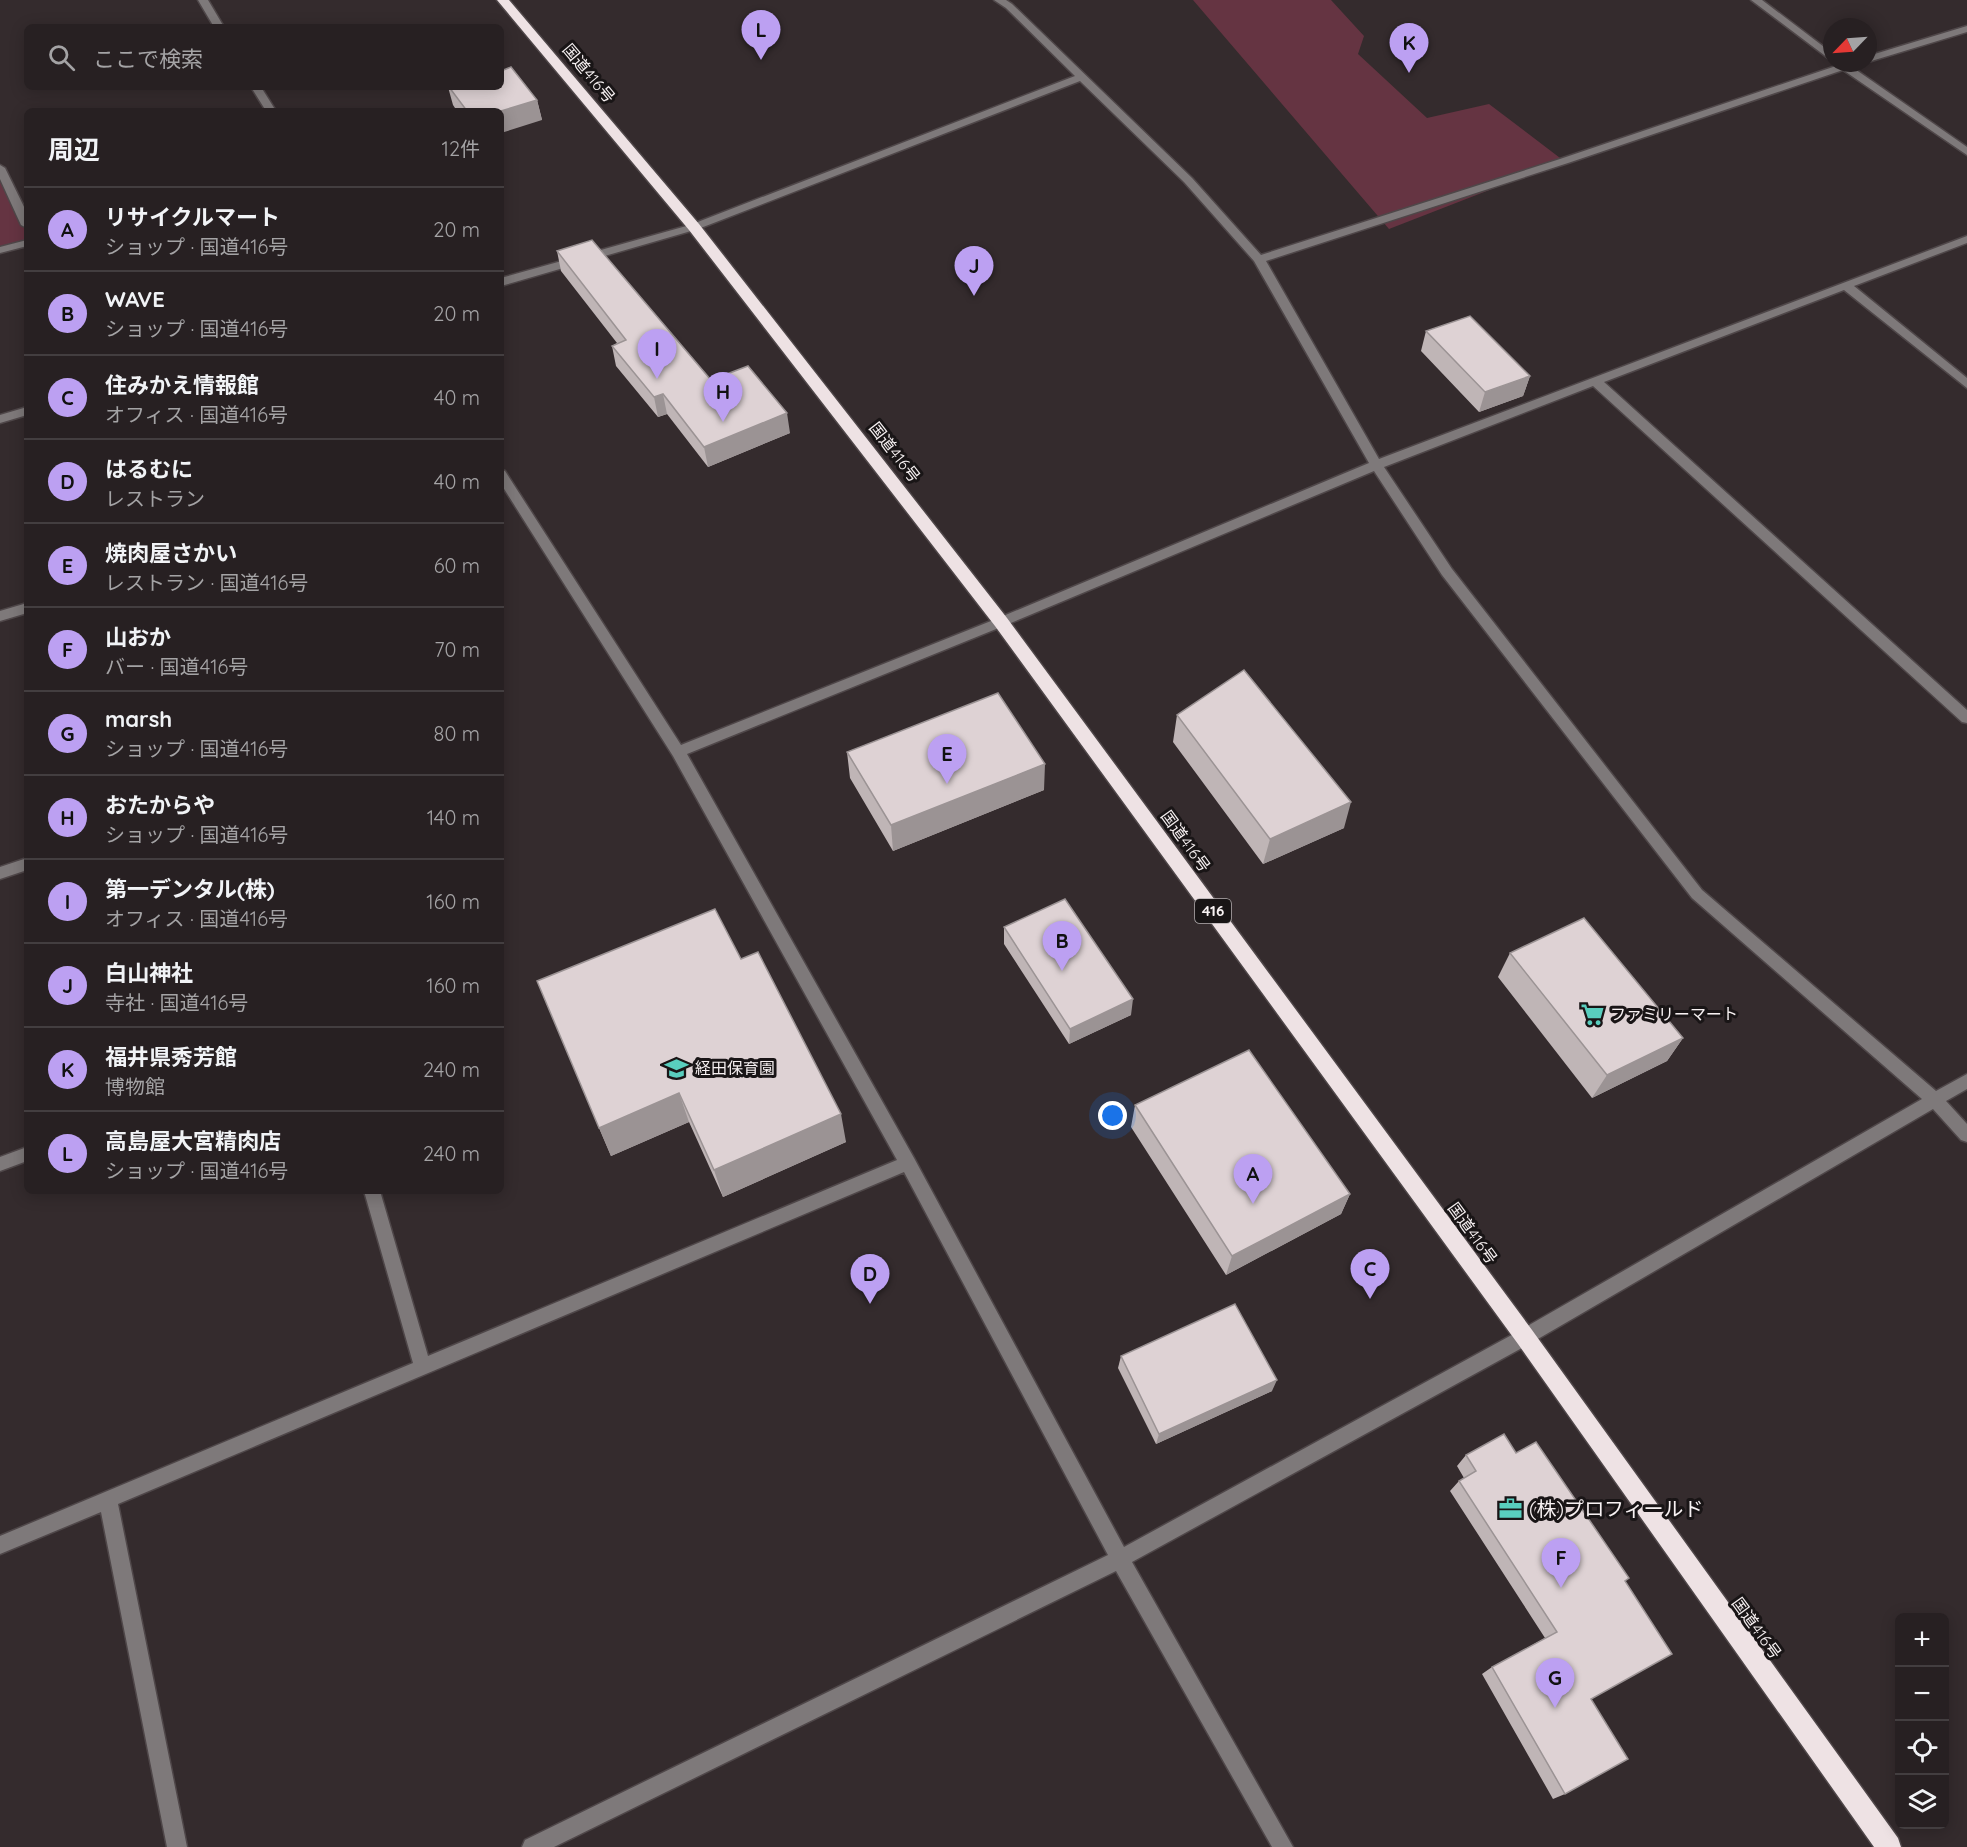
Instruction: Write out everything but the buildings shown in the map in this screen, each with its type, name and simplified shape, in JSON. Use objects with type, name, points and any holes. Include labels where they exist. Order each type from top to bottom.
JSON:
[{"type":"highway","name":"国道416号","points":[[503,0],[694,227],[1001,622],[1525,1337],[1889,1847]]},
{"type":"street","points":[[203,0],[217,24]]},
{"type":"street","points":[[999,0],[1010,6],[1188,180],[1259,259],[1376,465],[1447,572],[1697,894],[1935,1100],[1967,1135]]},
{"type":"street","points":[[1756,0],[1823,51]]},
{"type":"street","points":[[1877,56],[1967,29]]},
{"type":"street","points":[[1259,259],[1564,161],[1823,72]]},
{"type":"street","points":[[1856,72],[1967,152]]},
{"type":"street","points":[[504,281],[694,227],[1081,77]]},
{"type":"street","points":[[258,90],[269,108]]},
{"type":"street","points":[[0,168],[24,219]]},
{"type":"street","points":[[678,752],[1001,622],[1376,465],[1967,239]]},
{"type":"street","points":[[0,250],[24,244]]},
{"type":"street","points":[[1845,285],[1967,384]]},
{"type":"street","points":[[1594,381],[1967,718]]},
{"type":"street","points":[[0,418],[24,412]]},
{"type":"street","points":[[504,479],[678,752],[908,1163],[1120,1559],[1283,1847]]},
{"type":"street","points":[[0,616],[24,609]]},
{"type":"street","points":[[0,873],[24,865]]},
{"type":"street","points":[[532,1847],[1120,1559],[1525,1337],[1967,1081]]},
{"type":"street","points":[[0,1164],[24,1155]]},
{"type":"street","points":[[0,1545],[908,1163]]},
{"type":"street","points":[[373,1194],[423,1368]]},
{"type":"street","points":[[108,1500],[177,1847]]},
{"type":"shaded area","points":[[1193,0],[1331,0],[1364,36],[1358,54],[1427,118],[1489,104],[1564,161],[1389,229]]},
{"type":"shaded area","points":[[0,170],[24,222],[24,243],[0,249]]},
{"type":"place","name":"高島屋大宮精肉店","points":[[761,60]]},
{"type":"place","name":"福井県秀芳館","points":[[1409,73]]},
{"type":"place","name":"白山神社","points":[[974,296]]},
{"type":"place","name":"第一デンタル(株)","points":[[657,379]]},
{"type":"place","name":"おたからや","points":[[723,422]]},
{"type":"place","name":"焼肉屋さかい","points":[[947,784]]},
{"type":"place","name":"WAVE","points":[[1062,971]]},
{"type":"place","name":"ファミリーマート","points":[[1592,1014]]},
{"type":"place","name":"経田保育園","points":[[677,1068]]},
{"type":"place","name":"リサイクルマート","points":[[1253,1204]]},
{"type":"place","name":"住みかえ情報館","points":[[1370,1299]]},
{"type":"place","name":"はるむに","points":[[870,1304]]},
{"type":"place","name":"(株)プロフィールド","points":[[1511,1509]]},
{"type":"place","name":"山おか","points":[[1561,1588]]},
{"type":"place","name":"marsh","points":[[1555,1708]]}]
